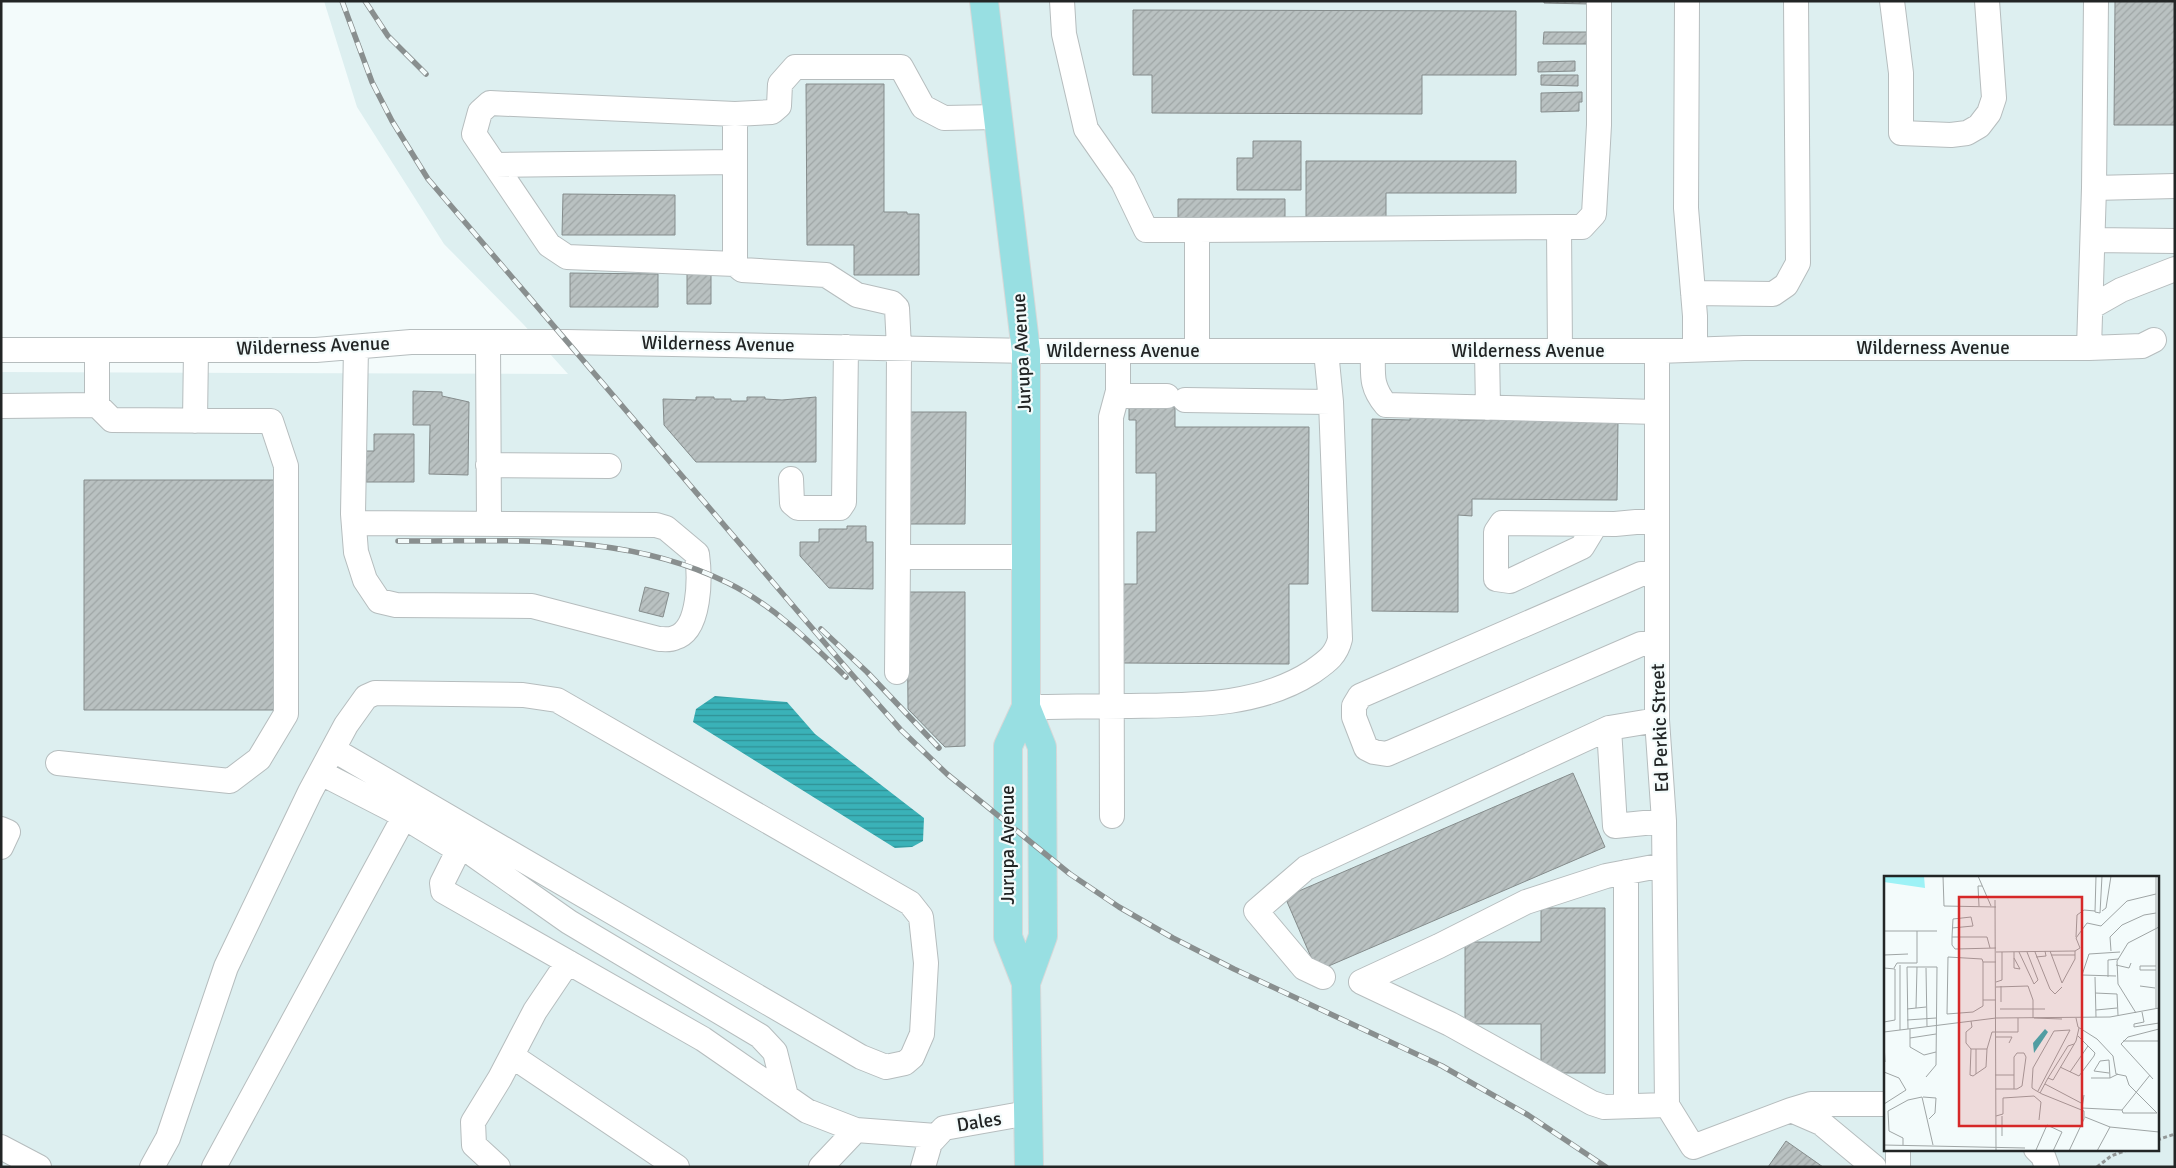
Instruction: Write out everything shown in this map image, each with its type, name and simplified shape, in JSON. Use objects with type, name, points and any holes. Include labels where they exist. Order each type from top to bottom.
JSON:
[{"type":"main road","name":"Jurupa Avenue","points":[[984,1],[1026,351],[1026,707],[1008,746],[1008,937],[1026,983],[1029,1167]]},
{"type":"street","points":[[1062,1],[1064,34],[1086,129],[1123,182],[1146,230],[1582,227],[1594,214],[1599,125],[1599,1]]},
{"type":"street","points":[[1687,1],[1686,208],[1693,293],[1695,349]]},
{"type":"street","points":[[1693,293],[1774,294],[1786,285],[1798,263],[1796,1]]},
{"type":"street","points":[[1892,1],[1901,74],[1901,134],[1951,135],[1967,133],[1980,126],[1989,113],[1994,98],[1987,1]]},
{"type":"street","points":[[2089,348],[2093,240],[2096,1]]},
{"type":"street","points":[[897,672],[899,348],[897,308],[892,303],[857,295],[826,275],[742,270],[735,264],[568,257],[549,245],[474,134],[480,112],[490,104],[735,114],[772,112],[779,106],[780,84],[795,68],[900,67],[923,107],[944,118],[998,116]]},
{"type":"street","points":[[735,114],[735,264]]},
{"type":"street","points":[[496,165],[735,162]]},
{"type":"street","points":[[2094,188],[2175,186]]},
{"type":"street","points":[[1559,227],[1560,350]]},
{"type":"street","points":[[1197,230],[1197,351]]},
{"type":"street","points":[[2093,240],[2175,241]]},
{"type":"street","points":[[2091,307],[2121,290],[2175,269]]},
{"type":"street","name":"Wilderness Avenue","points":[[1,350],[316,350],[411,342],[577,342],[1026,351],[1487,351],[1744,348],[2089,348],[2142,346],[2154,340]]},
{"type":"street","points":[[488,342],[489,524]]},
{"type":"street","points":[[354,523],[656,525],[666,528],[697,554],[700,572],[694,614],[689,628],[675,638],[658,639],[532,606],[396,605],[379,601],[365,580],[356,552],[354,523],[356,347]]},
{"type":"street","points":[[791,479],[792,503],[798,508],[840,508],[844,502],[846,347]]},
{"type":"street","points":[[58,763],[230,781],[259,759],[286,714],[286,466],[271,421],[112,420],[98,405],[97,350]]},
{"type":"street","points":[[195,421],[196,350]]},
{"type":"street","name":"Ed Perkic Street","points":[[1657,350],[1657,720],[1664,821],[1667,1105]]},
{"type":"street","points":[[1112,816],[1111,417],[1118,391],[1118,351]]},
{"type":"street","points":[[1026,707],[1200,705],[1267,694],[1299,680],[1331,659],[1338,650],[1340,639],[1331,402],[1326,351]]},
{"type":"street","points":[[1373,351],[1373,382],[1378,394],[1386,405],[1657,412]]},
{"type":"street","points":[[1487,351],[1488,408]]},
{"type":"street","points":[[1118,391],[1128,396],[1331,402]]},
{"type":"street","points":[[1,406],[98,405]]},
{"type":"street","points":[[488,465],[609,466]]},
{"type":"street","points":[[1596,524],[1657,520]]},
{"type":"street","points":[[898,556],[1026,556]]},
{"type":"street","points":[[1657,574],[1641,574],[1360,696],[1354,706],[1354,717],[1366,748],[1374,752],[1387,754],[1642,644],[1657,644]]},
{"type":"street","points":[[152,1167],[168,1138],[226,968],[346,725],[366,697],[375,693],[523,695],[557,700],[910,903],[920,917],[926,963],[922,1034],[912,1057],[905,1064],[886,1067],[861,1057],[334,750]]},
{"type":"street","points":[[1324,977],[1304,968],[1256,911],[1306,868],[1609,728],[1657,720]]},
{"type":"street","points":[[1609,728],[1615,826],[1664,821]]},
{"type":"street","points":[[321,773],[404,817],[458,850],[471,853],[570,922],[760,1036],[775,1052],[786,1096]]},
{"type":"street","points":[[214,1167],[404,817]]},
{"type":"street","points":[[1,829],[8,832],[1,847]]},
{"type":"street","points":[[458,850],[442,883],[443,891],[703,1039],[807,1111],[856,1130],[936,1136]]},
{"type":"street","points":[[1664,865],[1606,876],[1526,902],[1439,946],[1361,982],[1450,1024],[1592,1103],[1604,1107],[1667,1105],[1693,1147],[1812,1104],[1884,1104]]},
{"type":"street","points":[[1626,872],[1626,1106]]},
{"type":"street","points":[[498,1167],[474,1145],[473,1122],[512,1056],[535,1011],[568,962]]},
{"type":"street","points":[[512,1056],[676,1167]]},
{"type":"street","points":[[1791,1110],[1821,1123],[1874,1167]]},
{"type":"street","name":"Dales","points":[[923,1167],[930,1144],[944,1128],[1028,1114]]},
{"type":"street","points":[[821,1167],[856,1130]]},
{"type":"street","points":[[1,1147],[40,1167]]},
{"type":"street","points":[[1898,1150],[1898,1167]]},
{"type":"street","points":[[2037,1150],[2043,1156],[2047,1167]]},
{"type":"path","points":[[2158,1140],[2175,1134]]},
{"type":"path","points":[[2097,1167],[2111,1156],[2127,1150]]},
{"type":"shaded area","points":[[324,1],[2175,1],[2175,1167],[1,1167],[1,372],[568,374],[524,325],[444,244],[357,107]]},
{"type":"water","points":[[715,696],[787,702],[815,734],[924,818],[923,841],[912,847],[895,848],[693,722],[696,709]]},
{"type":"building","points":[[1544,1],[1589,1],[1589,4],[1544,3]]},
{"type":"building","points":[[2115,1],[2175,1],[2175,125],[2114,125]]},
{"type":"building","points":[[1133,10],[1516,11],[1516,75],[1422,75],[1422,114],[1152,113],[1152,75],[1133,75]]},
{"type":"building","points":[[1544,32],[1592,32],[1592,44],[1543,44]]},
{"type":"building","points":[[1575,61],[1575,71],[1538,72],[1538,62]]},
{"type":"building","points":[[1541,75],[1578,75],[1578,86],[1541,85]]},
{"type":"building","points":[[806,84],[884,84],[884,212],[919,214],[919,275],[854,275],[854,245],[807,245]]},
{"type":"building","points":[[1582,92],[1582,102],[1579,102],[1579,111],[1541,112],[1541,93]]},
{"type":"building","points":[[1253,141],[1301,141],[1301,190],[1237,190],[1237,158],[1253,158]]},
{"type":"building","points":[[1306,161],[1516,161],[1516,193],[1386,193],[1386,219],[1306,219]]},
{"type":"building","points":[[563,194],[675,195],[675,235],[562,235]]},
{"type":"building","points":[[1178,199],[1285,199],[1285,222],[1178,222]]},
{"type":"building","points":[[570,273],[658,274],[658,307],[570,307]]},
{"type":"building","points":[[711,273],[711,304],[687,304],[687,274]]},
{"type":"building","points":[[413,391],[442,392],[442,396],[469,402],[468,475],[429,474],[430,425],[413,425]]},
{"type":"building","points":[[696,397],[747,401],[747,397],[765,397],[765,399],[782,400],[816,397],[816,462],[696,462],[664,425],[663,399],[696,400]]},
{"type":"building","points":[[1129,407],[1175,407],[1175,427],[1309,427],[1308,584],[1289,584],[1289,664],[1123,663],[1123,584],[1137,584],[1137,532],[1156,532],[1156,473],[1136,473],[1136,420],[1129,420]]},
{"type":"building","points":[[1410,411],[1458,411],[1458,420],[1618,420],[1617,500],[1472,499],[1472,516],[1458,515],[1458,612],[1372,611],[1372,419],[1410,420]]},
{"type":"building","points":[[907,412],[966,412],[965,524],[907,524]]},
{"type":"building","points":[[374,434],[414,434],[414,482],[366,482],[366,451],[374,451]]},
{"type":"building","points":[[84,480],[275,480],[275,710],[84,710]]},
{"type":"building","points":[[847,526],[866,526],[866,542],[873,542],[873,589],[829,588],[800,556],[800,542],[819,542],[819,529],[847,529]]},
{"type":"building","points":[[645,587],[669,593],[663,617],[639,611]]},
{"type":"building","points":[[907,592],[965,592],[965,746],[945,747],[908,709]]},
{"type":"building","points":[[1573,773],[1605,847],[1317,971],[1285,897]]},
{"type":"building","points":[[1541,908],[1605,908],[1605,1073],[1541,1073],[1541,1024],[1465,1024],[1465,942],[1541,942]]},
{"type":"building","points":[[1786,1141],[1823,1167],[1768,1167]]},
{"type":"railway","points":[[342,1],[372,82],[392,121],[428,179],[848,670],[901,730],[947,774],[1070,874],[1119,907],[1173,938],[1234,969],[1442,1066],[1528,1115],[1606,1167]]},
{"type":"railway","points":[[365,1],[388,36],[426,74]]},
{"type":"railway","points":[[398,541],[525,541],[566,543],[607,547],[648,555],[688,566],[745,592],[776,613],[846,677]]},
{"type":"railway","points":[[821,629],[867,672],[939,748]]}]
